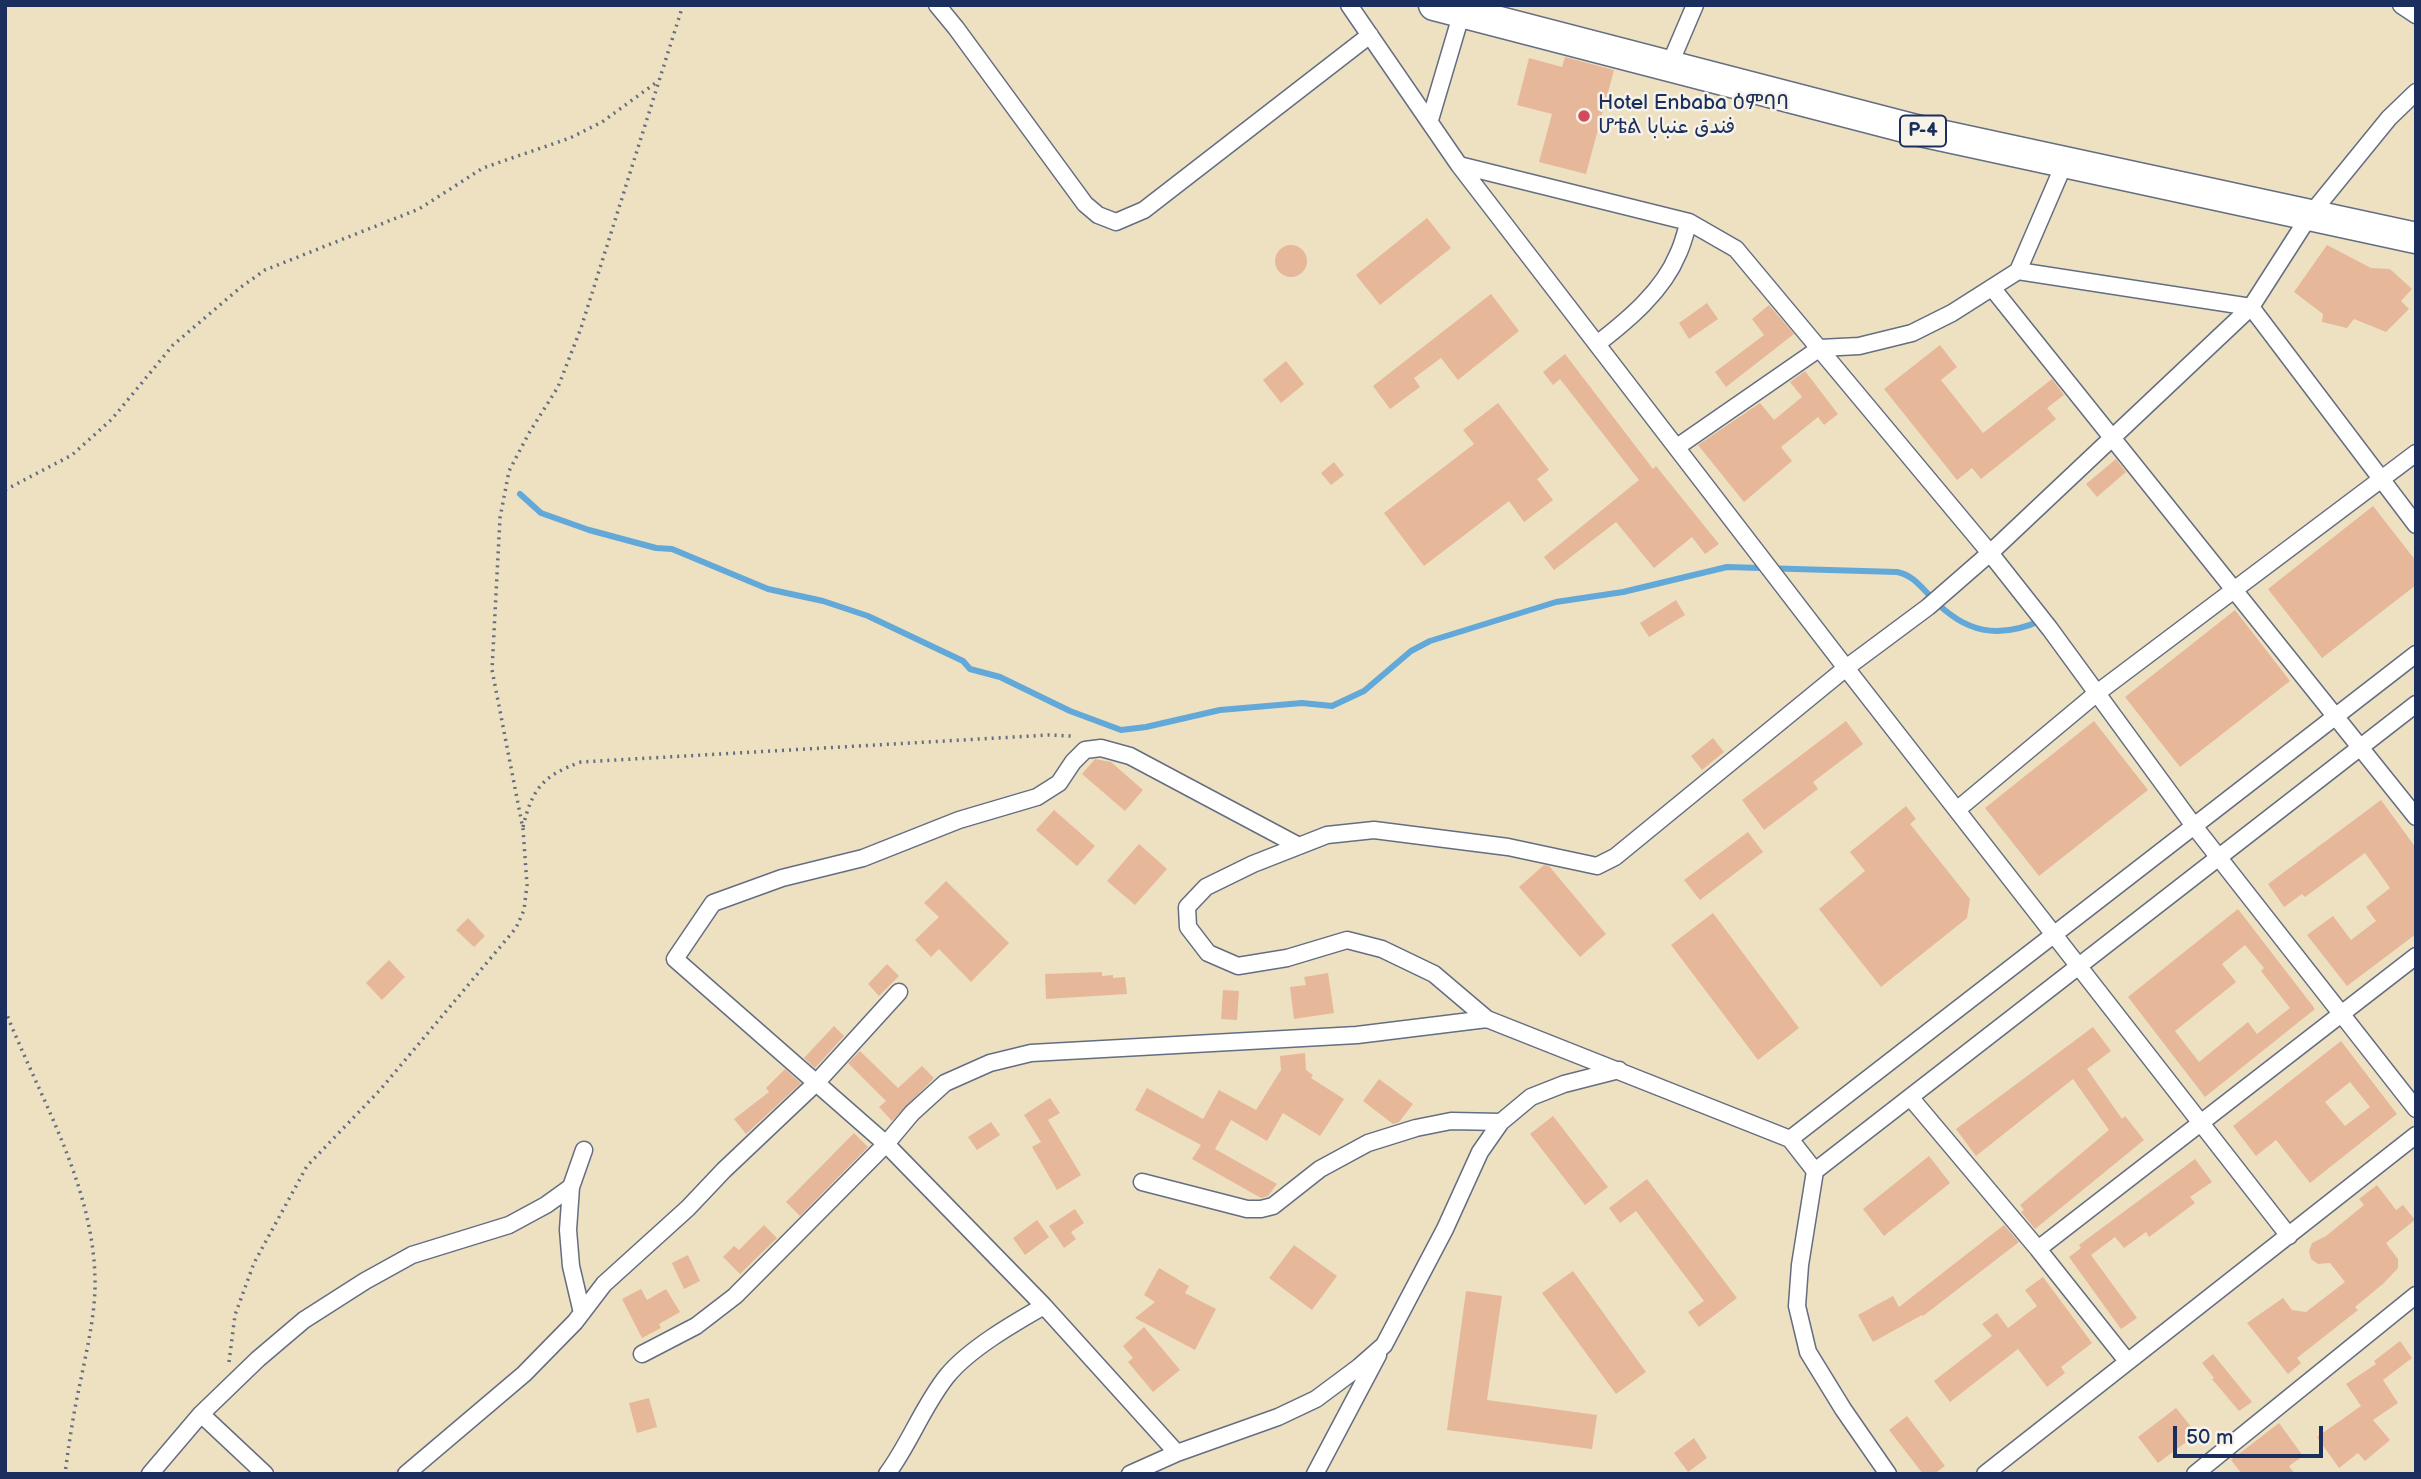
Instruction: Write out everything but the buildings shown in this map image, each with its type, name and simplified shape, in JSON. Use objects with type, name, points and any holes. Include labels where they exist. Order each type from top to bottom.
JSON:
[{"type":"highway","name":"P-4","points":[[1448,9],[1916,130],[2416,238]]},
{"type":"street","points":[[937,5],[1085,204],[1098,215],[1115,222],[1144,210],[1370,35]]},
{"type":"street","points":[[1349,5],[1459,165],[1678,447],[1754,550],[2289,1236]]},
{"type":"street","points":[[1669,66],[1695,5]]},
{"type":"street","points":[[2400,5],[2416,15]]},
{"type":"street","points":[[1430,120],[1448,9]]},
{"type":"street","points":[[1815,1171],[1790,1139],[1487,1019],[1434,974],[1382,949],[1347,940],[1287,958],[1238,965],[1208,953],[1188,927],[1187,907],[1206,887],[1253,864],[1326,835],[1374,831],[1508,847],[1597,866],[1615,858],[1846,667],[1928,607],[1990,553],[2251,307],[2310,215],[2389,118],[2416,92]]},
{"type":"street","points":[[1678,447],[1820,348],[1859,346],[1912,333],[1993,289],[2018,271],[2065,162]]},
{"type":"street","points":[[1459,165],[1689,222],[1736,249],[1990,553],[2050,629],[2194,826],[2416,1110]]},
{"type":"street","points":[[1597,344],[1628,320],[1657,287],[1678,256],[1689,222]]},
{"type":"street","points":[[2018,271],[2251,307],[2416,525]]},
{"type":"street","points":[[1993,289],[2416,817]]},
{"type":"street","points":[[1958,809],[2097,693],[2416,453]]},
{"type":"street","points":[[1790,1139],[2416,654]]},
{"type":"street","points":[[1888,1474],[1808,1352],[1797,1306],[1800,1265],[1815,1171],[2416,704]]},
{"type":"street","points":[[1177,1453],[1044,1306],[886,1144],[675,958],[713,903],[782,878],[863,858],[958,820],[1037,797],[1059,783],[1085,750],[1101,748],[1130,756],[1299,846]]},
{"type":"street","points":[[2038,1249],[2416,957]]},
{"type":"street","points":[[406,1474],[524,1374],[582,1313],[604,1284],[688,1208],[817,1082],[899,992]]},
{"type":"street","points":[[642,1354],[696,1326],[735,1296],[886,1144],[912,1113],[945,1083],[990,1063],[1031,1053],[1357,1035],[1487,1019]]},
{"type":"street","points":[[1315,1474],[1445,1229],[1480,1152],[1501,1122],[1531,1097],[1564,1084],[1619,1070]]},
{"type":"street","points":[[1910,1097],[2038,1249],[2127,1361]]},
{"type":"street","points":[[1142,1182],[1247,1209],[1261,1209],[1273,1206],[1320,1169],[1368,1143],[1416,1128],[1451,1121],[1501,1122]]},
{"type":"street","points":[[1985,1474],[2416,1135]]},
{"type":"street","points":[[582,1313],[568,1230],[571,1187],[584,1150]]},
{"type":"street","points":[[150,1473],[201,1414],[304,1320],[412,1255],[509,1225],[546,1205],[571,1187]]},
{"type":"street","points":[[2195,1474],[2416,1295]]},
{"type":"street","points":[[887,1474],[900,1456],[930,1400],[949,1374],[1014,1323],[1044,1306]]},
{"type":"street","points":[[1130,1474],[1177,1453],[1278,1417],[1316,1399],[1384,1345]]},
{"type":"street","points":[[201,1414],[265,1474]]},
{"type":"street","points":[[2213,1460],[2223,1474]]},
{"type":"path","points":[[225,1391],[235,1315],[254,1263],[307,1166],[380,1090],[516,928],[524,911],[527,885],[523,829],[492,670],[500,518],[509,471],[558,387],[581,328],[683,5]]},
{"type":"path","points":[[5,490],[72,455],[112,419],[173,345],[265,270],[419,209],[483,168],[570,138],[602,122],[658,81]]},
{"type":"path","points":[[523,829],[529,803],[540,787],[556,771],[581,762],[1049,735],[1071,736]]},
{"type":"path","points":[[5,1010],[72,1167],[89,1230],[95,1287],[92,1323],[70,1430],[65,1474]]},
{"type":"waterway","points":[[520,494],[541,513],[589,530],[656,548],[672,549],[768,589],[823,601],[868,616],[963,661],[970,669],[1000,677],[1070,711],[1121,730],[1220,710],[1302,703],[1332,706],[1364,691],[1411,651],[1430,641],[1556,602],[1623,592],[1727,567],[1897,572],[1912,579],[1944,610],[1970,626],[1983,630],[2011,630],[2042,620]]},
{"type":"place","name":"Hotel Enbaba ዕምባባ ሆቴል فندق عنبابا","points":[[1584,116]]}]
